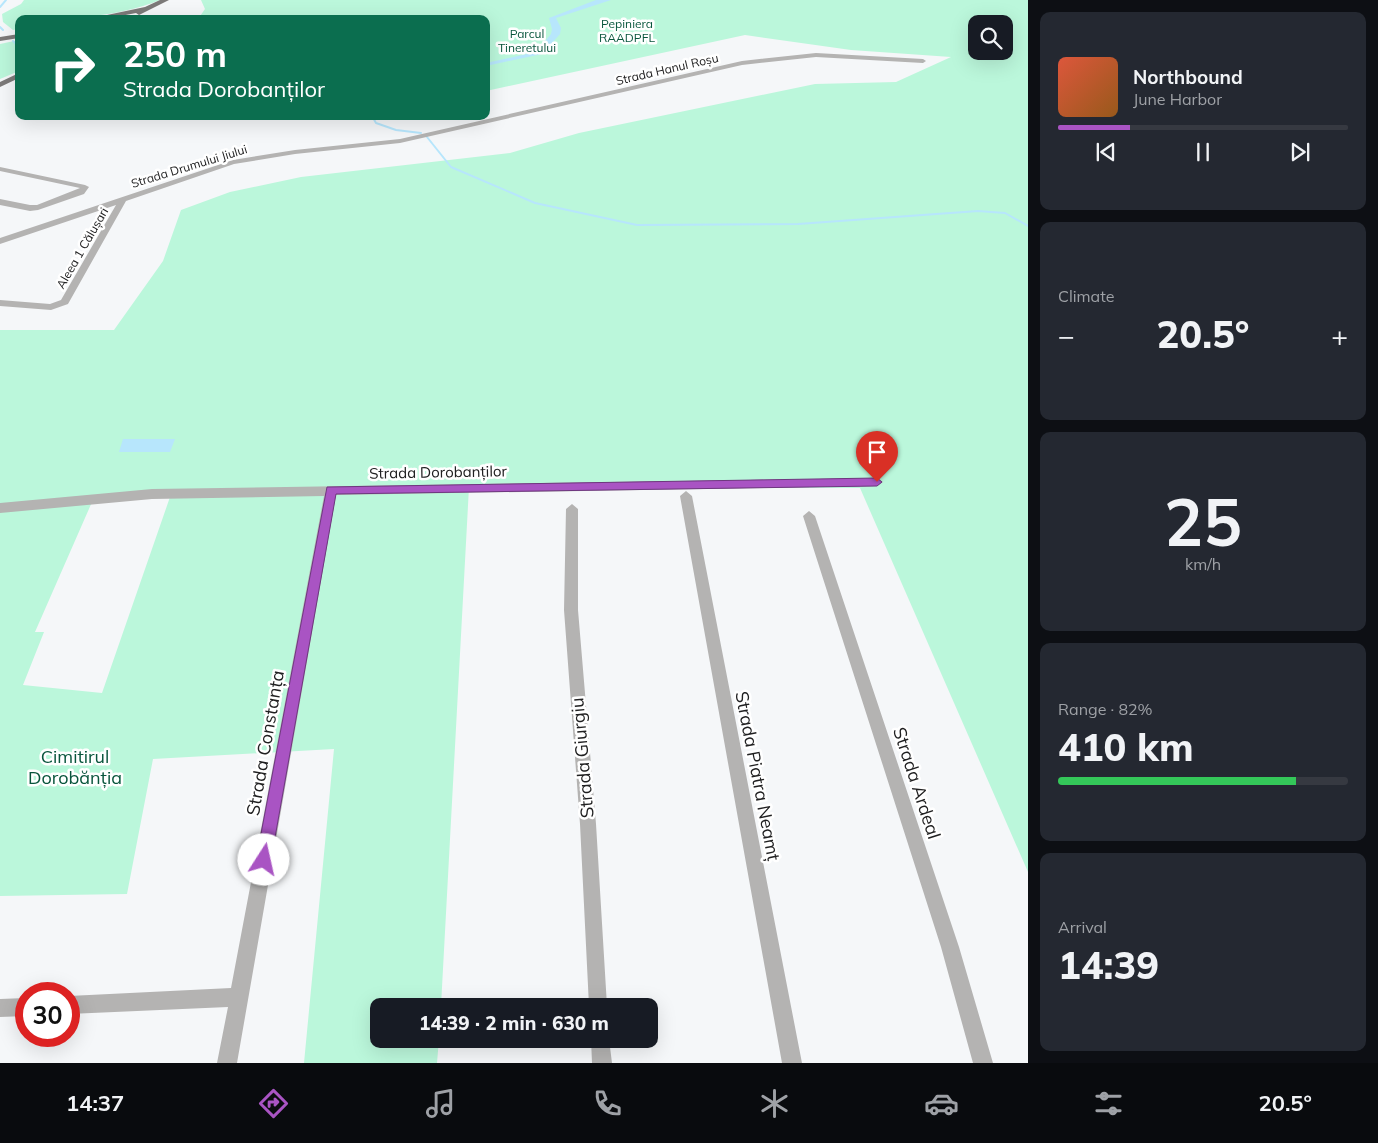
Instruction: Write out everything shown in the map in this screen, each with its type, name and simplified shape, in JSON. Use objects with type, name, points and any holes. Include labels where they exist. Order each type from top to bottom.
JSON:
[{"type":"main road","points":[[136,15],[164,0]]},
{"type":"main road","points":[[114,15],[148,9]]},
{"type":"main road","points":[[0,35],[15,33]]},
{"type":"main road","points":[[0,40],[15,37]]},
{"type":"main road","points":[[0,85],[15,77]]},
{"type":"street","name":"Strada Hanul Roșu","points":[[421,136],[761,60],[829,55],[923,61]]},
{"type":"street","name":"Strada Drumului Jiului","points":[[0,240],[233,162],[280,154],[384,143],[421,136]]},
{"type":"street","points":[[0,169],[85,187],[81,192],[38,207],[30,208],[0,202]]},
{"type":"street","name":"Aleea 1 Călușari","points":[[0,303],[59,306],[65,302],[123,199]]},
{"type":"street","name":"Strada Dorobanților","points":[[0,508],[152,494],[877,482]]},
{"type":"street","name":"Strada Constanța","points":[[227,1063],[331,490]]},
{"type":"street","name":"Strada Piatra Neamț","points":[[686,496],[792,1063]]},
{"type":"street","name":"Strada Giurgiu","points":[[572,509],[571,610],[588,824],[598,998]]},
{"type":"street","name":"Strada Ardeal","points":[[809,516],[950,947],[983,1063]]},
{"type":"street","points":[[80,1004],[239,997]]},
{"type":"street","points":[[0,1008],[15,1007]]},
{"type":"street","points":[[601,1048],[602,1063]]},
{"type":"green space","points":[[24,0],[160,0],[126,11],[99,15],[15,15],[15,30],[13,30],[3,22],[2,14],[21,4]]},
{"type":"green space","points":[[201,0],[1028,0],[1028,872],[860,488],[469,487],[441,998],[370,998],[370,1048],[438,1048],[437,1063],[304,1063],[334,749],[153,759],[127,894],[0,896],[0,330],[114,330],[163,261],[181,210],[230,192],[301,177],[510,153],[579,133],[815,84],[896,82],[951,57],[851,50],[745,35],[490,90],[490,15],[201,15],[205,9]],"holes":[[[170,497],[102,693],[23,685],[44,632],[35,632],[92,502]]]},
{"type":"green space","points":[[15,41],[15,73],[0,79],[0,44]]},
{"type":"water","points":[[596,0],[611,0],[556,18],[561,28],[560,34],[542,54],[490,65],[490,62],[536,52],[551,34],[552,29],[549,18]]},
{"type":"water","points":[[123,439],[175,439],[170,452],[119,452]]},
{"type":"waterway","points":[[0,7],[6,0]]},
{"type":"waterway","points":[[0,27],[3,30]]},
{"type":"waterway","points":[[374,120],[376,123],[396,130],[421,133]]},
{"type":"waterway","points":[[427,137],[451,167],[535,203],[637,225],[798,224],[978,211],[1005,213],[1028,226]]},
{"type":"route","points":[[264,860],[331,490],[877,482]]},
{"type":"park label","name":"Pepiniera RAADPFL","points":[[627,30]]},
{"type":"park label","name":"Parcul Tineretului","points":[[527,40]]},
{"type":"park label","name":"Cimitirul Dorobănția","points":[[75,766]]}]
